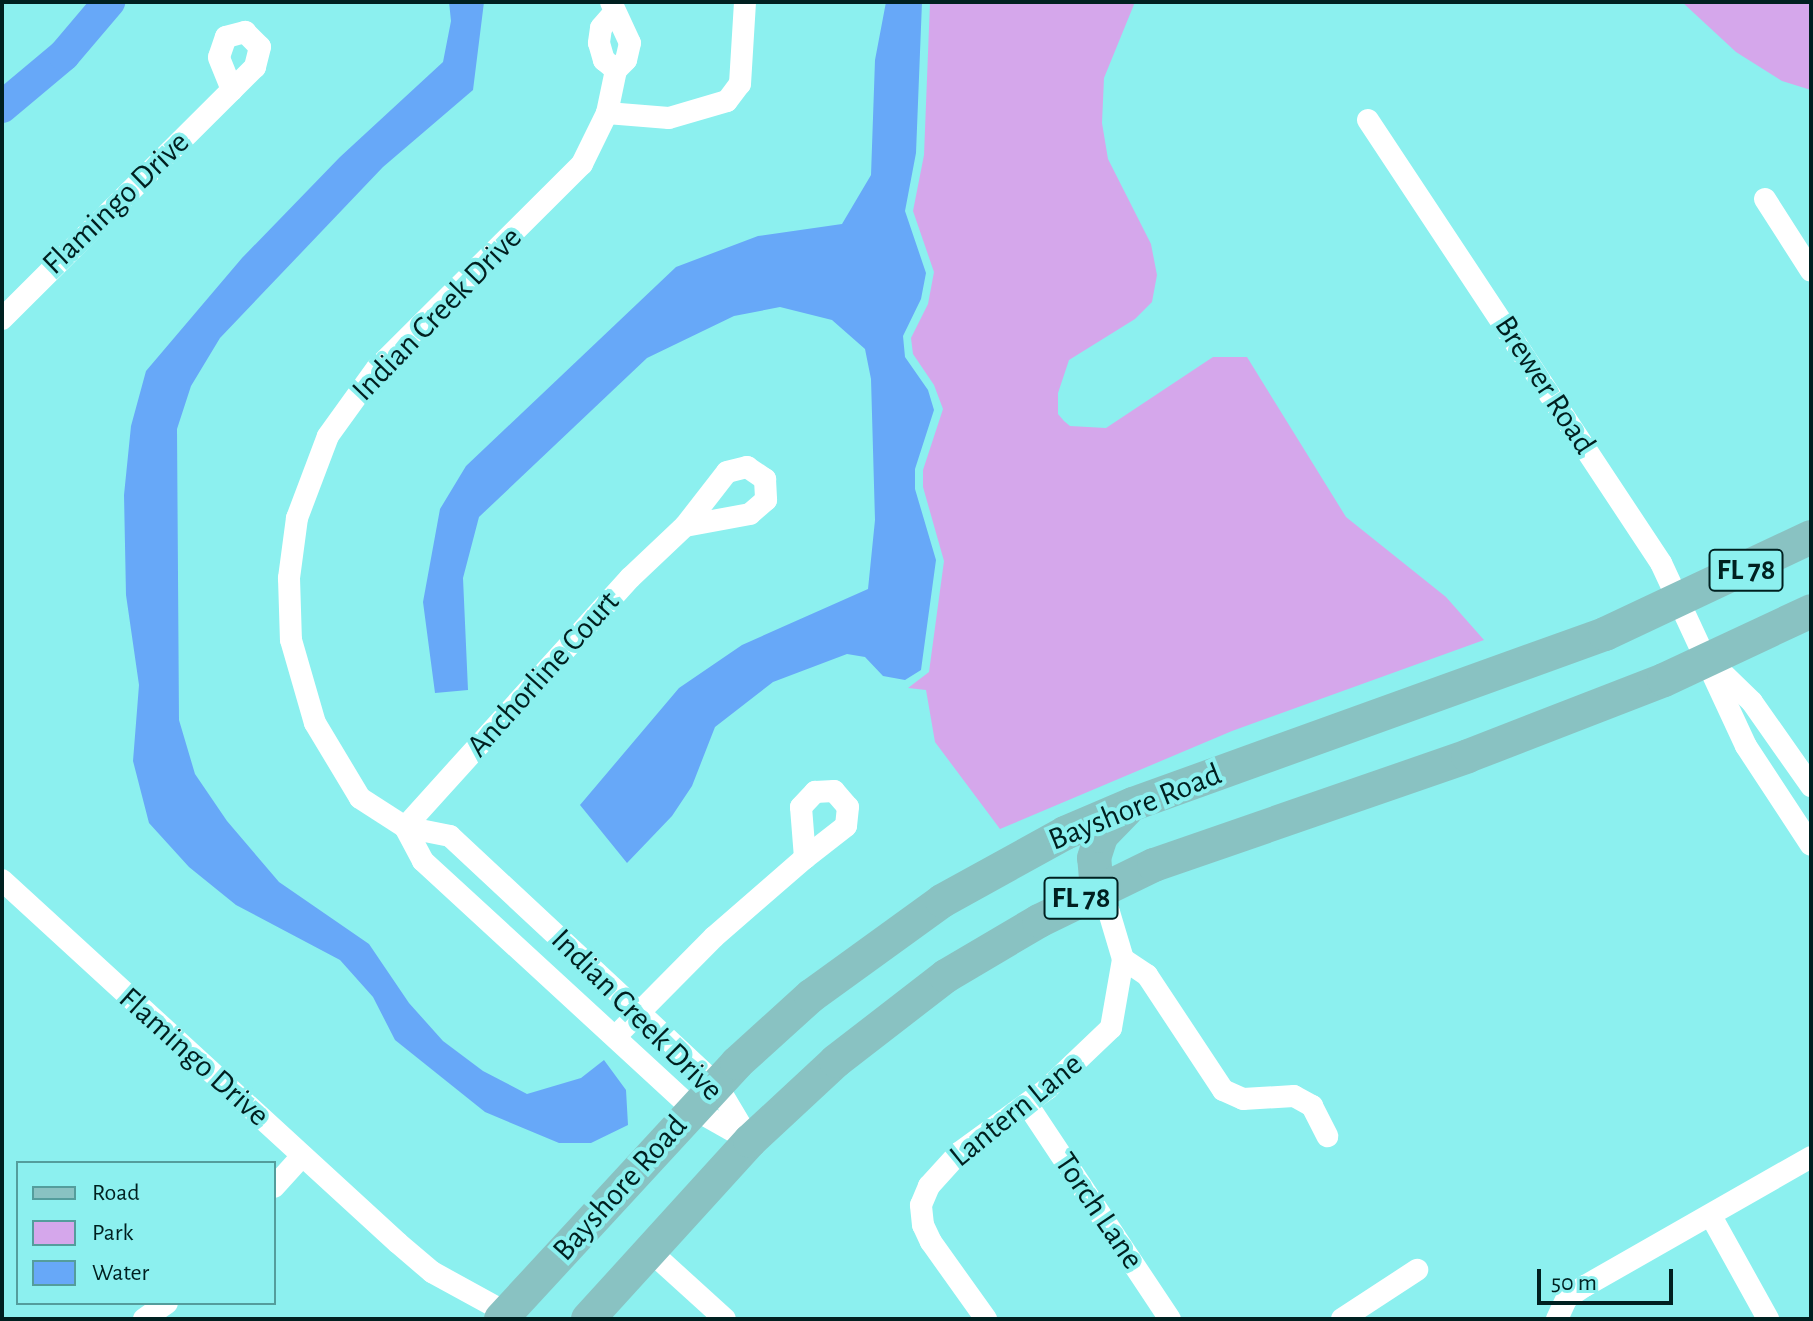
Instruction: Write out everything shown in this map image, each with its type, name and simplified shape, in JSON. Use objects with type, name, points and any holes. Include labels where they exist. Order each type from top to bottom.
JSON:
[{"type":"main road","name":"Bayshore Road","points":[[504,1316],[704,1096],[811,996],[942,901],[1065,833],[1133,804],[1469,686],[1681,602],[1811,537]]},
{"type":"main road","name":"Bayshore Road","points":[[588,1319],[750,1141],[898,1010],[946,976],[1097,890],[1227,837],[1531,733],[1708,659],[1811,611]]},
{"type":"main road","points":[[1097,890],[1094,858],[1101,836],[1133,804]]},
{"type":"street","points":[[607,113],[669,118],[727,101],[740,84],[745,2]]},
{"type":"street","name":"Indian Creek Drive","points":[[612,8],[601,28],[599,43],[604,60],[616,70],[607,113],[592,146],[567,182],[408,336],[351,400],[328,436],[302,497],[288,599],[301,685],[324,744],[360,798],[405,827],[450,836],[640,1013],[704,1096],[750,1141]]},
{"type":"street","name":"Flamingo Drive","points":[[2,319],[232,90]]},
{"type":"street","name":"Brewer Road","points":[[1368,120],[1518,342],[1681,602],[1746,746],[1811,845]]},
{"type":"street","points":[[1765,199],[1811,271]]},
{"type":"street","name":"Anchorline Court","points":[[405,827],[630,578],[685,526]]},
{"type":"street","points":[[1708,659],[1752,702],[1811,786]]},
{"type":"street","name":"Indian Creek Drive","points":[[405,827],[423,861],[616,1036],[704,1096],[750,1141]]},
{"type":"street","points":[[616,1036],[714,937],[805,858]]},
{"type":"street","name":"Flamingo Drive","points":[[2,880],[432,1272],[504,1316]]},
{"type":"street","name":"Lantern Lane","points":[[986,1319],[931,1242],[921,1205],[929,1186],[959,1153],[1027,1104],[1111,1028],[1123,959],[1114,924],[1097,890]]},
{"type":"street","points":[[1123,959],[1147,975],[1223,1090],[1243,1099],[1294,1096],[1312,1106],[1327,1136]]},
{"type":"street","name":"Torch Lane","points":[[1027,1104],[1170,1319]]},
{"type":"street","points":[[276,1185],[302,1156]]},
{"type":"street","points":[[1557,1319],[1567,1298],[1585,1286],[1811,1157]]},
{"type":"street","points":[[1711,1216],[1768,1319]]},
{"type":"street","points":[[650,1251],[725,1319]]},
{"type":"street","points":[[1342,1319],[1417,1270]]},
{"type":"street","points":[[144,1319],[164,1305]]},
{"type":"green space","points":[[930,2],[1135,2],[1104,78],[1102,123],[1108,159],[1151,244],[1157,275],[1152,302],[1135,319],[1069,360],[1058,393],[1058,414],[1064,421],[1070,426],[1106,428],[1213,357],[1247,357],[1346,517],[1446,597],[1484,640],[1232,731],[1000,829],[935,742],[926,690],[908,688],[929,672],[944,561],[923,487],[923,470],[943,409],[934,385],[913,354],[911,338],[928,304],[934,272],[913,211],[924,155]]},
{"type":"green space","points":[[1682,2],[1811,2],[1811,90],[1782,81],[1736,52]]},
{"type":"water","points":[[449,2],[484,2],[473,90],[383,167],[220,338],[191,386],[177,429],[179,720],[195,774],[227,821],[279,882],[369,944],[409,1003],[443,1041],[483,1071],[527,1094],[581,1078],[604,1060],[626,1090],[628,1125],[591,1143],[559,1143],[485,1112],[395,1040],[373,997],[340,960],[236,905],[189,867],[149,823],[133,761],[139,685],[126,595],[124,495],[131,426],[146,371],[242,258],[340,157],[443,62],[451,21]]},
{"type":"water","points":[[886,2],[922,2],[916,153],[905,211],[926,273],[921,299],[903,336],[905,357],[928,390],[934,410],[915,469],[915,489],[936,560],[921,670],[905,680],[883,676],[865,657],[847,654],[773,682],[715,727],[692,786],[672,816],[627,863],[580,805],[679,688],[742,645],[868,589],[875,520],[871,379],[865,349],[832,320],[780,307],[734,316],[647,358],[479,517],[463,578],[468,690],[435,693],[423,602],[440,509],[466,466],[676,267],[758,236],[842,224],[871,175],[875,60]]},
{"type":"waterway","points":[[2,107],[64,55],[109,2]]}]
